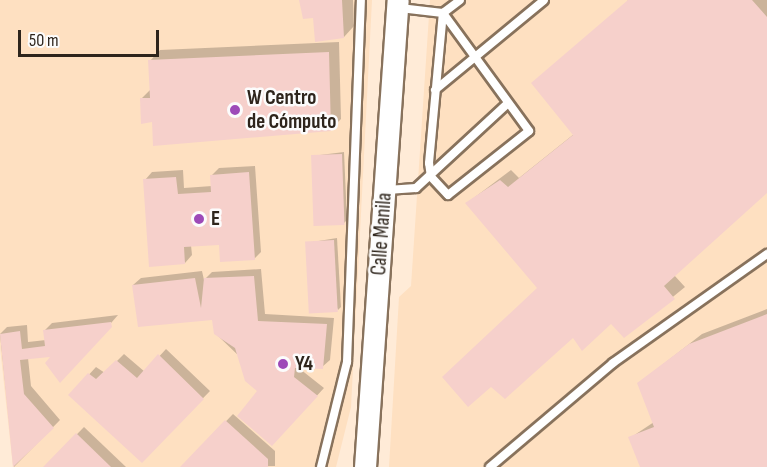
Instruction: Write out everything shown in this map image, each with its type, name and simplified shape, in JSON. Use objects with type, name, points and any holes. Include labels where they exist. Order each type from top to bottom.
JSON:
[{"type":"street","name":"Calle Manila","points":[[364,467],[398,4]]},
{"type":"lane","points":[[321,467],[347,362],[361,0]]},
{"type":"lane","points":[[398,4],[442,13],[474,59],[528,127],[526,139],[455,194],[443,193],[431,177],[435,90],[442,13],[460,0]]},
{"type":"lane","points":[[435,90],[544,0]]},
{"type":"lane","points":[[386,190],[416,188],[431,177],[508,103]]},
{"type":"lane","points":[[490,467],[613,363],[767,254]]},
{"type":"shaded area","points":[[0,0],[372,0],[351,407],[336,467],[13,467],[0,347]]},
{"type":"shaded area","points":[[430,0],[767,0],[767,467],[389,467],[399,297],[411,286]]},
{"type":"building","points":[[299,0],[342,0],[344,38],[315,42],[313,18],[303,19]]},
{"type":"building","points":[[628,0],[752,0],[767,17],[767,193],[664,286],[675,299],[624,338],[611,324],[582,351],[573,338],[505,399],[491,387],[468,407],[442,377],[537,288],[465,203],[500,180],[508,187],[573,135],[531,83]]},
{"type":"building","name":"W Centro de Cómputo","points":[[329,52],[331,131],[153,146],[152,122],[141,124],[140,98],[150,98],[148,60]]},
{"type":"building","points":[[342,154],[344,225],[313,226],[311,155]]},
{"type":"building","name":"E","points":[[249,172],[255,260],[220,262],[219,245],[184,247],[185,264],[149,267],[143,179],[176,177],[178,194],[211,192],[210,175]]},
{"type":"building","points":[[334,240],[338,312],[309,313],[305,242]]},
{"type":"building","name":"Y4","points":[[254,276],[258,321],[327,324],[323,369],[295,368],[294,377],[318,396],[272,446],[237,416],[257,391],[245,381],[235,348],[214,334],[212,320],[138,327],[132,285],[195,278],[201,308],[204,278]]},
{"type":"building","points":[[767,314],[767,467],[640,467],[628,437],[654,427],[637,383],[689,344]]},
{"type":"building","points":[[111,322],[112,327],[60,383],[45,363],[50,357],[20,360],[24,394],[54,428],[13,467],[0,334],[20,331],[22,349],[45,346],[43,330]]},
{"type":"building","points":[[158,354],[204,399],[142,463],[68,395],[88,373],[96,379],[116,360],[137,378]]},
{"type":"building","points":[[225,420],[268,459],[268,467],[180,467]]},
{"type":"building","points":[[76,433],[111,467],[43,467]]},
{"type":"place","name":"W Centro de Cómputo","points":[[235,110]]},
{"type":"place","name":"E","points":[[199,219]]},
{"type":"place","name":"Y4","points":[[283,364]]}]
